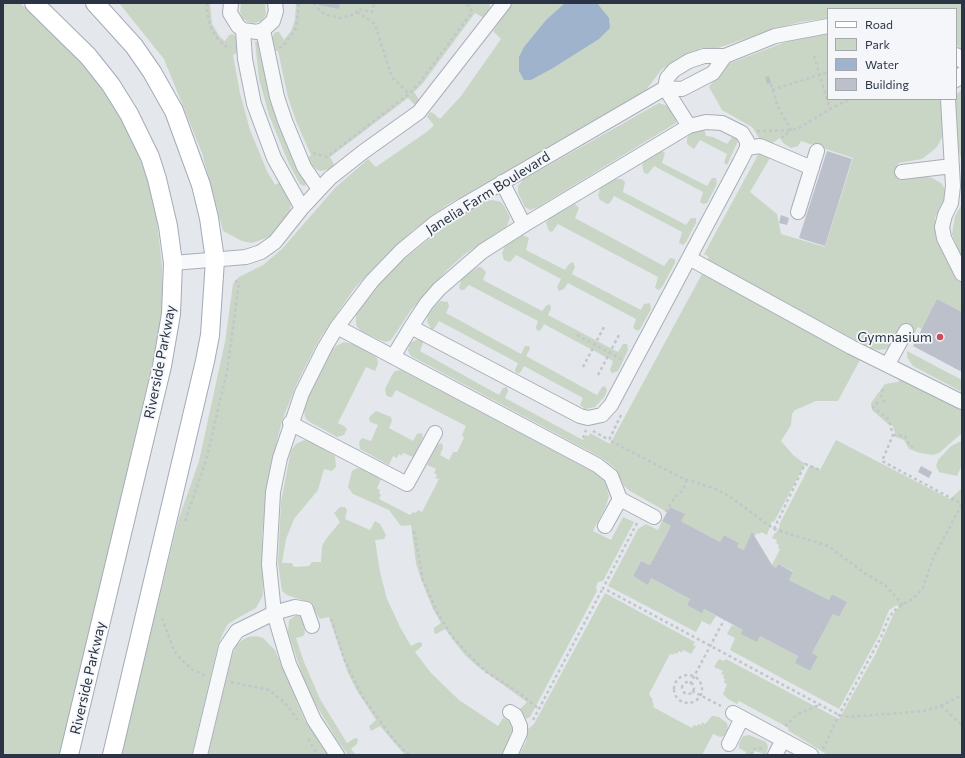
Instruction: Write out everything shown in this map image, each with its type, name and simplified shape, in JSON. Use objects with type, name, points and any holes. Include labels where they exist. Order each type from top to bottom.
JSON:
[{"type":"main road","name":"Riverside Parkway","points":[[34,3],[88,56],[111,85],[129,114],[150,157],[157,179],[168,226],[172,263],[171,314],[162,366],[69,755]]},
{"type":"main road","points":[[95,3],[134,46],[156,79],[174,111],[201,185],[209,218],[214,260],[211,328],[205,361],[112,755]]},
{"type":"street","points":[[231,3],[230,13],[233,21],[243,30],[253,32],[263,30],[274,21],[276,11],[275,3]]},
{"type":"street","points":[[172,263],[246,257],[261,252],[275,242],[319,189],[363,152],[420,112],[504,3]]},
{"type":"street","points":[[689,126],[665,88],[667,78],[674,70],[688,61],[704,56],[725,56],[775,36],[827,26]]},
{"type":"street","points":[[243,30],[245,59],[254,104],[274,158],[302,208]]},
{"type":"street","points":[[263,30],[276,91],[285,121],[304,167],[319,189]]},
{"type":"street","name":"Janelia Farm Boulevard","points":[[337,755],[314,720],[299,691],[285,652],[274,614],[269,564],[270,524],[273,492],[280,458],[290,423],[314,366],[337,327],[372,281],[401,251],[435,223],[502,182],[665,88],[682,89],[695,84],[713,73],[725,56]]},
{"type":"street","points":[[948,100],[952,166],[951,204],[945,216],[942,227],[944,238],[962,274]]},
{"type":"street","points":[[393,356],[411,326],[434,294],[465,265],[483,251],[689,126],[706,122],[722,123],[742,133],[747,144]]},
{"type":"street","points":[[747,144],[760,146],[812,168]]},
{"type":"street","points":[[411,326],[580,416],[588,418],[596,417],[607,411],[689,258],[747,144]]},
{"type":"street","points":[[798,212],[817,151]]},
{"type":"street","points":[[902,172],[952,166]]},
{"type":"street","points":[[502,182],[524,225]]},
{"type":"street","points":[[689,258],[851,347],[962,402]]},
{"type":"street","points":[[337,327],[598,465],[611,476],[620,499],[654,517]]},
{"type":"street","points":[[888,364],[906,331]]},
{"type":"street","points":[[290,423],[407,484],[435,433]]},
{"type":"street","points":[[605,526],[620,499]]},
{"type":"street","points":[[200,755],[226,647],[236,631],[274,614],[295,607],[303,607],[308,612],[312,626]]},
{"type":"street","points":[[510,712],[515,715],[518,720],[520,733],[510,755]]},
{"type":"street","points":[[729,744],[738,715],[783,734],[810,755]]},
{"type":"street","points":[[775,755],[783,734]]},
{"type":"path","points":[[207,3],[206,12],[210,26],[214,33],[226,46],[235,49]]},
{"type":"path","points":[[281,54],[279,48],[284,45],[296,28],[299,3]]},
{"type":"path","points":[[314,3],[320,11],[336,17],[348,17],[357,12],[358,9],[372,12],[374,3]]},
{"type":"path","points":[[310,146],[313,153],[327,157],[409,94],[420,82],[472,12],[470,7],[464,3]]},
{"type":"path","points":[[357,12],[375,24],[390,72],[393,78],[409,94]]},
{"type":"path","points":[[814,56],[827,98]]},
{"type":"path","points":[[772,90],[827,72]]},
{"type":"path","points":[[771,84],[778,107],[791,130]]},
{"type":"path","points":[[827,100],[830,109]]},
{"type":"path","points":[[747,144],[755,131],[791,130],[799,128],[848,100]]},
{"type":"path","points":[[184,526],[206,462],[228,371],[238,289],[238,284],[235,280]]},
{"type":"path","points":[[583,367],[605,325]]},
{"type":"path","points":[[598,375],[620,333]]},
{"type":"path","points":[[577,335],[632,365]]},
{"type":"path","points":[[882,389],[881,396],[886,404]]},
{"type":"path","points":[[820,755],[839,715],[881,637],[889,617],[892,612],[914,598],[923,588],[934,558],[962,504],[882,461],[893,435],[889,420],[873,407],[878,402]]},
{"type":"path","points":[[609,440],[623,412]]},
{"type":"path","points":[[583,438],[587,428],[682,478],[699,482],[729,496],[774,529],[828,546],[866,574],[886,585],[903,605]]},
{"type":"path","points":[[893,435],[905,436],[910,446],[916,447]]},
{"type":"path","points":[[774,529],[805,464],[820,470]]},
{"type":"path","points":[[530,723],[639,521]]},
{"type":"path","points":[[414,532],[417,555],[423,580],[438,614],[454,639],[486,672],[518,692],[538,709]]},
{"type":"path","points":[[602,588],[839,715],[849,717],[916,712],[941,706],[962,695]]},
{"type":"path","points":[[160,625],[164,610]]},
{"type":"path","points":[[162,618],[174,650],[183,662],[192,669],[218,680],[269,690],[285,703],[302,728]]},
{"type":"path","points":[[331,619],[345,661],[362,696],[393,739],[409,755]]},
{"type":"path","points":[[690,683],[724,620]]},
{"type":"path","points":[[685,675],[694,676],[701,684],[700,695],[694,701],[688,703],[681,701],[675,694],[675,683],[677,679],[685,675]]},
{"type":"path","points":[[685,693],[682,691],[683,686],[686,682],[690,683]]},
{"type":"path","points":[[675,683],[683,686]]},
{"type":"path","points":[[690,683],[693,685],[693,691]]},
{"type":"path","points":[[693,691],[738,715]]},
{"type":"path","points":[[685,693],[690,694],[693,691]]},
{"type":"path","points":[[681,701],[685,693]]},
{"type":"path","points":[[783,734],[798,714],[820,704]]},
{"type":"path","points":[[941,706],[962,725]]},
{"type":"path","points":[[305,733],[318,755]]},
{"type":"green space","points":[[3,3],[20,3],[73,51],[114,105],[133,141],[146,175],[156,212],[162,266],[162,312],[158,339],[60,755],[3,755]]},
{"type":"green space","points":[[119,3],[210,3],[212,24],[220,37],[225,41],[229,35],[233,34],[236,36],[239,52],[233,55],[240,93],[250,130],[267,171],[275,185],[279,183],[282,185],[291,205],[289,213],[269,237],[252,243],[242,241],[223,231],[202,153],[164,59]]},
{"type":"green space","points":[[241,3],[265,3],[266,15],[261,21],[254,23],[248,22],[242,18],[240,11]]},
{"type":"green space","points":[[296,3],[489,3],[490,7],[484,18],[475,13],[423,83],[414,92],[420,101],[417,105],[408,98],[330,157],[334,164],[332,168],[322,171],[317,170],[309,162],[308,158],[311,155],[296,121],[288,97],[278,51],[274,51],[272,38],[275,32],[279,32],[284,40],[291,31],[295,20]]},
{"type":"green space","points":[[513,3],[962,3],[962,50],[957,45],[957,8],[827,8],[827,18],[800,22],[718,48],[701,48],[662,69],[646,90],[447,205],[413,230],[382,259],[354,289],[320,338],[297,383],[282,421],[268,477],[262,536],[263,595],[256,608],[228,624],[223,633],[218,645],[192,755],[121,755],[178,521],[199,461],[225,342],[233,284],[239,277],[263,265],[282,249],[335,188],[368,159],[376,167],[428,131],[434,125],[427,117],[430,112],[440,119],[461,96],[501,39],[493,31]]},
{"type":"green space","points":[[827,33],[827,100],[943,100],[944,124],[942,137],[937,147],[922,159],[898,163],[898,173],[901,180],[923,176],[932,178],[941,183],[945,189],[944,199],[935,218],[935,224],[941,247],[958,281],[962,279],[962,312],[937,299],[922,329],[918,327],[914,334],[900,328],[890,346],[886,349],[878,350],[868,347],[707,260],[709,257],[704,254],[759,153],[770,158],[750,192],[777,214],[781,234],[825,247],[853,158],[801,141],[798,146],[791,148],[783,143],[780,138],[772,143],[761,141],[752,127],[722,110],[709,87],[728,64],[788,41]]},
{"type":"green space","points":[[255,41],[260,43],[266,79],[276,118],[293,157],[305,179],[306,185],[304,186],[300,184],[289,164],[269,115],[259,79]]},
{"type":"green space","points":[[962,89],[962,162],[957,144],[954,100],[957,100],[957,94]]},
{"type":"green space","points":[[659,103],[670,107],[677,118],[676,123],[538,207],[530,210],[525,207],[518,193],[518,186],[523,180]]},
{"type":"green space","points":[[704,128],[706,136],[713,137],[727,144],[733,136],[739,139],[727,165],[724,163],[727,154],[700,140],[694,149],[687,144],[687,138],[691,132]]},
{"type":"green space","points":[[662,151],[665,153],[662,163],[707,186],[712,178],[716,178],[717,184],[707,203],[703,204],[700,202],[703,192],[654,166],[648,174],[644,173],[642,165],[645,161]]},
{"type":"green space","points":[[615,179],[622,179],[625,182],[623,192],[686,225],[691,218],[696,218],[696,223],[686,242],[683,245],[679,243],[682,232],[614,196],[610,203],[607,204],[600,200],[598,195],[601,187]]},
{"type":"green space","points":[[492,200],[501,202],[504,206],[510,217],[507,226],[465,254],[447,270],[411,310],[391,340],[386,342],[361,331],[356,325],[356,313],[382,280],[403,260],[443,228],[483,202]]},
{"type":"green space","points":[[575,204],[579,208],[575,218],[664,266],[670,258],[675,259],[675,263],[662,287],[659,290],[655,288],[658,277],[558,224],[552,232],[549,231],[546,223],[549,218]]},
{"type":"green space","points":[[962,204],[962,260],[952,234],[955,216]]},
{"type":"green space","points":[[523,235],[529,238],[526,250],[565,270],[569,264],[573,262],[575,267],[572,274],[641,310],[644,304],[650,303],[651,309],[640,329],[638,331],[633,328],[636,319],[568,283],[564,289],[559,291],[557,287],[561,279],[516,255],[510,262],[504,260],[502,253],[505,246]]},
{"type":"green space","points":[[478,267],[481,267],[486,272],[483,280],[542,311],[550,304],[551,309],[548,315],[618,352],[623,344],[627,344],[628,350],[618,371],[612,373],[610,370],[613,361],[544,324],[541,330],[537,331],[536,327],[538,321],[469,285],[464,290],[461,290],[459,287],[462,278]]},
{"type":"green space","points":[[702,274],[861,358],[838,401],[816,401],[795,410],[792,414],[791,425],[781,441],[793,455],[805,464],[774,522],[772,521],[767,535],[761,532],[760,534],[757,533],[755,536],[752,534],[744,550],[737,547],[739,543],[724,535],[720,542],[681,521],[684,514],[670,507],[667,512],[630,491],[624,486],[615,468],[602,458],[411,356],[408,351],[410,343],[418,339],[422,340],[423,343],[420,351],[499,395],[503,388],[507,387],[508,391],[505,398],[583,440],[586,435],[589,436],[590,433],[610,444]]},
{"type":"green space","points":[[440,301],[448,302],[449,307],[446,313],[521,354],[525,346],[529,346],[530,349],[526,356],[597,395],[602,387],[605,386],[607,390],[605,396],[595,407],[585,409],[580,405],[583,398],[524,366],[520,373],[516,373],[515,370],[518,363],[439,321],[434,329],[431,329],[427,321],[428,314]]},
{"type":"green space","points":[[344,342],[353,344],[374,355],[377,358],[378,364],[375,371],[366,367],[338,423],[347,429],[344,435],[337,437],[308,421],[305,417],[304,410],[313,386],[330,353],[336,346]]},
{"type":"green space","points":[[907,351],[962,380],[962,392],[913,366],[907,357]]},
{"type":"green space","points":[[401,370],[601,476],[606,484],[609,496],[606,506],[593,531],[611,540],[623,517],[634,522],[603,581],[598,582],[596,587],[597,591],[530,717],[526,719],[520,709],[527,702],[477,666],[464,654],[445,629],[436,634],[434,632],[434,628],[441,623],[433,609],[416,563],[411,525],[401,526],[389,510],[353,494],[348,487],[352,471],[357,468],[363,469],[381,479],[377,488],[380,490],[379,493],[381,495],[379,499],[410,515],[413,512],[416,513],[418,510],[422,512],[439,479],[435,478],[437,475],[434,473],[436,469],[427,465],[437,445],[442,443],[443,448],[440,455],[449,460],[453,452],[457,452],[464,438],[462,435],[466,426],[396,390],[392,397],[386,395],[385,389],[392,375],[395,371]]},
{"type":"green space","points":[[901,377],[962,411],[962,433],[939,453],[933,455],[920,453],[909,449],[904,440],[896,437],[893,426],[888,424],[872,410],[871,403],[885,384],[898,382]]},
{"type":"green space","points":[[376,411],[391,417],[392,421],[389,428],[413,441],[417,434],[422,433],[423,438],[413,457],[403,453],[402,456],[399,454],[397,458],[393,456],[389,465],[360,449],[359,442],[362,438],[371,441],[378,425],[370,422],[369,419],[370,416]]},
{"type":"green space","points":[[304,440],[311,442],[335,456],[336,467],[332,471],[324,469],[318,490],[294,519],[286,539],[282,563],[292,563],[294,567],[309,566],[312,562],[321,562],[322,546],[340,522],[334,513],[340,507],[345,507],[347,510],[345,519],[370,530],[375,521],[380,524],[386,535],[384,539],[375,540],[380,572],[387,599],[400,627],[411,646],[419,642],[422,643],[422,646],[415,652],[431,673],[459,700],[498,726],[503,718],[510,721],[513,731],[512,736],[502,755],[405,755],[380,726],[371,731],[369,726],[376,720],[356,689],[348,673],[329,617],[320,619],[310,603],[287,595],[282,591],[278,563],[281,502],[291,450],[296,444]]},
{"type":"green space","points":[[836,440],[950,499],[962,488],[962,755],[828,755],[789,731],[787,727],[739,701],[737,704],[723,694],[727,684],[724,683],[724,675],[721,674],[723,671],[714,667],[719,659],[724,661],[726,659],[839,719],[876,653],[894,613],[899,607],[897,605],[889,610],[879,635],[839,709],[730,650],[735,638],[727,634],[732,625],[760,636],[798,656],[795,663],[810,671],[818,656],[812,653],[833,614],[839,617],[847,602],[832,594],[829,600],[789,580],[793,571],[778,564],[776,568],[772,565],[780,549],[778,548],[779,545],[776,543],[777,540],[772,538],[780,526],[779,525],[810,465],[820,470]]},
{"type":"green space","points":[[961,441],[962,465],[957,476],[939,472],[936,466],[938,460],[951,446]]},
{"type":"green space","points":[[662,521],[671,526],[650,565],[641,561],[633,576],[648,584],[651,578],[690,599],[687,605],[702,612],[704,609],[716,616],[710,625],[702,621],[696,632],[608,586],[638,529],[646,524],[658,530]]},
{"type":"green space","points":[[605,593],[695,642],[693,645],[696,646],[691,654],[683,650],[682,653],[679,651],[677,654],[670,654],[649,694],[653,700],[653,707],[692,728],[694,725],[701,725],[702,722],[705,724],[712,716],[719,717],[727,723],[728,729],[724,736],[720,737],[713,734],[702,755],[519,755],[526,742],[528,729],[534,724]]},
{"type":"green space","points":[[298,614],[301,615],[305,633],[303,636],[296,638],[304,662],[320,699],[347,743],[355,738],[358,739],[357,744],[351,749],[356,755],[348,755],[336,738],[315,703],[304,680],[288,632],[289,620]]},
{"type":"green space","points":[[256,636],[263,638],[275,650],[305,721],[328,755],[208,755],[232,656],[236,646],[248,637]]},
{"type":"green space","points":[[749,735],[766,742],[768,747],[766,755],[755,751],[753,755],[745,755],[746,752],[739,748],[739,744],[743,736]]},
{"type":"water","points":[[565,3],[597,3],[609,18],[610,28],[599,39],[553,68],[531,80],[524,80],[519,71],[519,57],[524,47],[546,20]]},
{"type":"building","points":[[319,3],[340,3],[339,9],[319,5]]},
{"type":"building","points":[[769,76],[771,83],[767,84],[765,77]]},
{"type":"building","points":[[827,151],[852,159],[825,246],[799,238]]},
{"type":"building","points":[[781,215],[789,218],[787,225],[779,223]]},
{"type":"building","name":"Gymnasium","points":[[937,299],[962,312],[962,372],[913,346]]},
{"type":"building","points":[[921,466],[932,472],[929,478],[918,472]]},
{"type":"building","points":[[670,507],[685,514],[681,521],[720,542],[724,535],[739,543],[737,547],[744,550],[752,532],[772,565],[776,568],[778,564],[793,572],[789,580],[829,600],[832,594],[847,602],[839,617],[833,614],[812,653],[818,656],[810,671],[795,663],[798,656],[760,636],[757,642],[741,634],[743,630],[704,609],[702,613],[687,605],[690,599],[651,578],[648,585],[633,576],[641,561],[650,565],[671,526],[662,521]]},
{"type":"place","name":"Gymnasium","points":[[940,337]]}]
